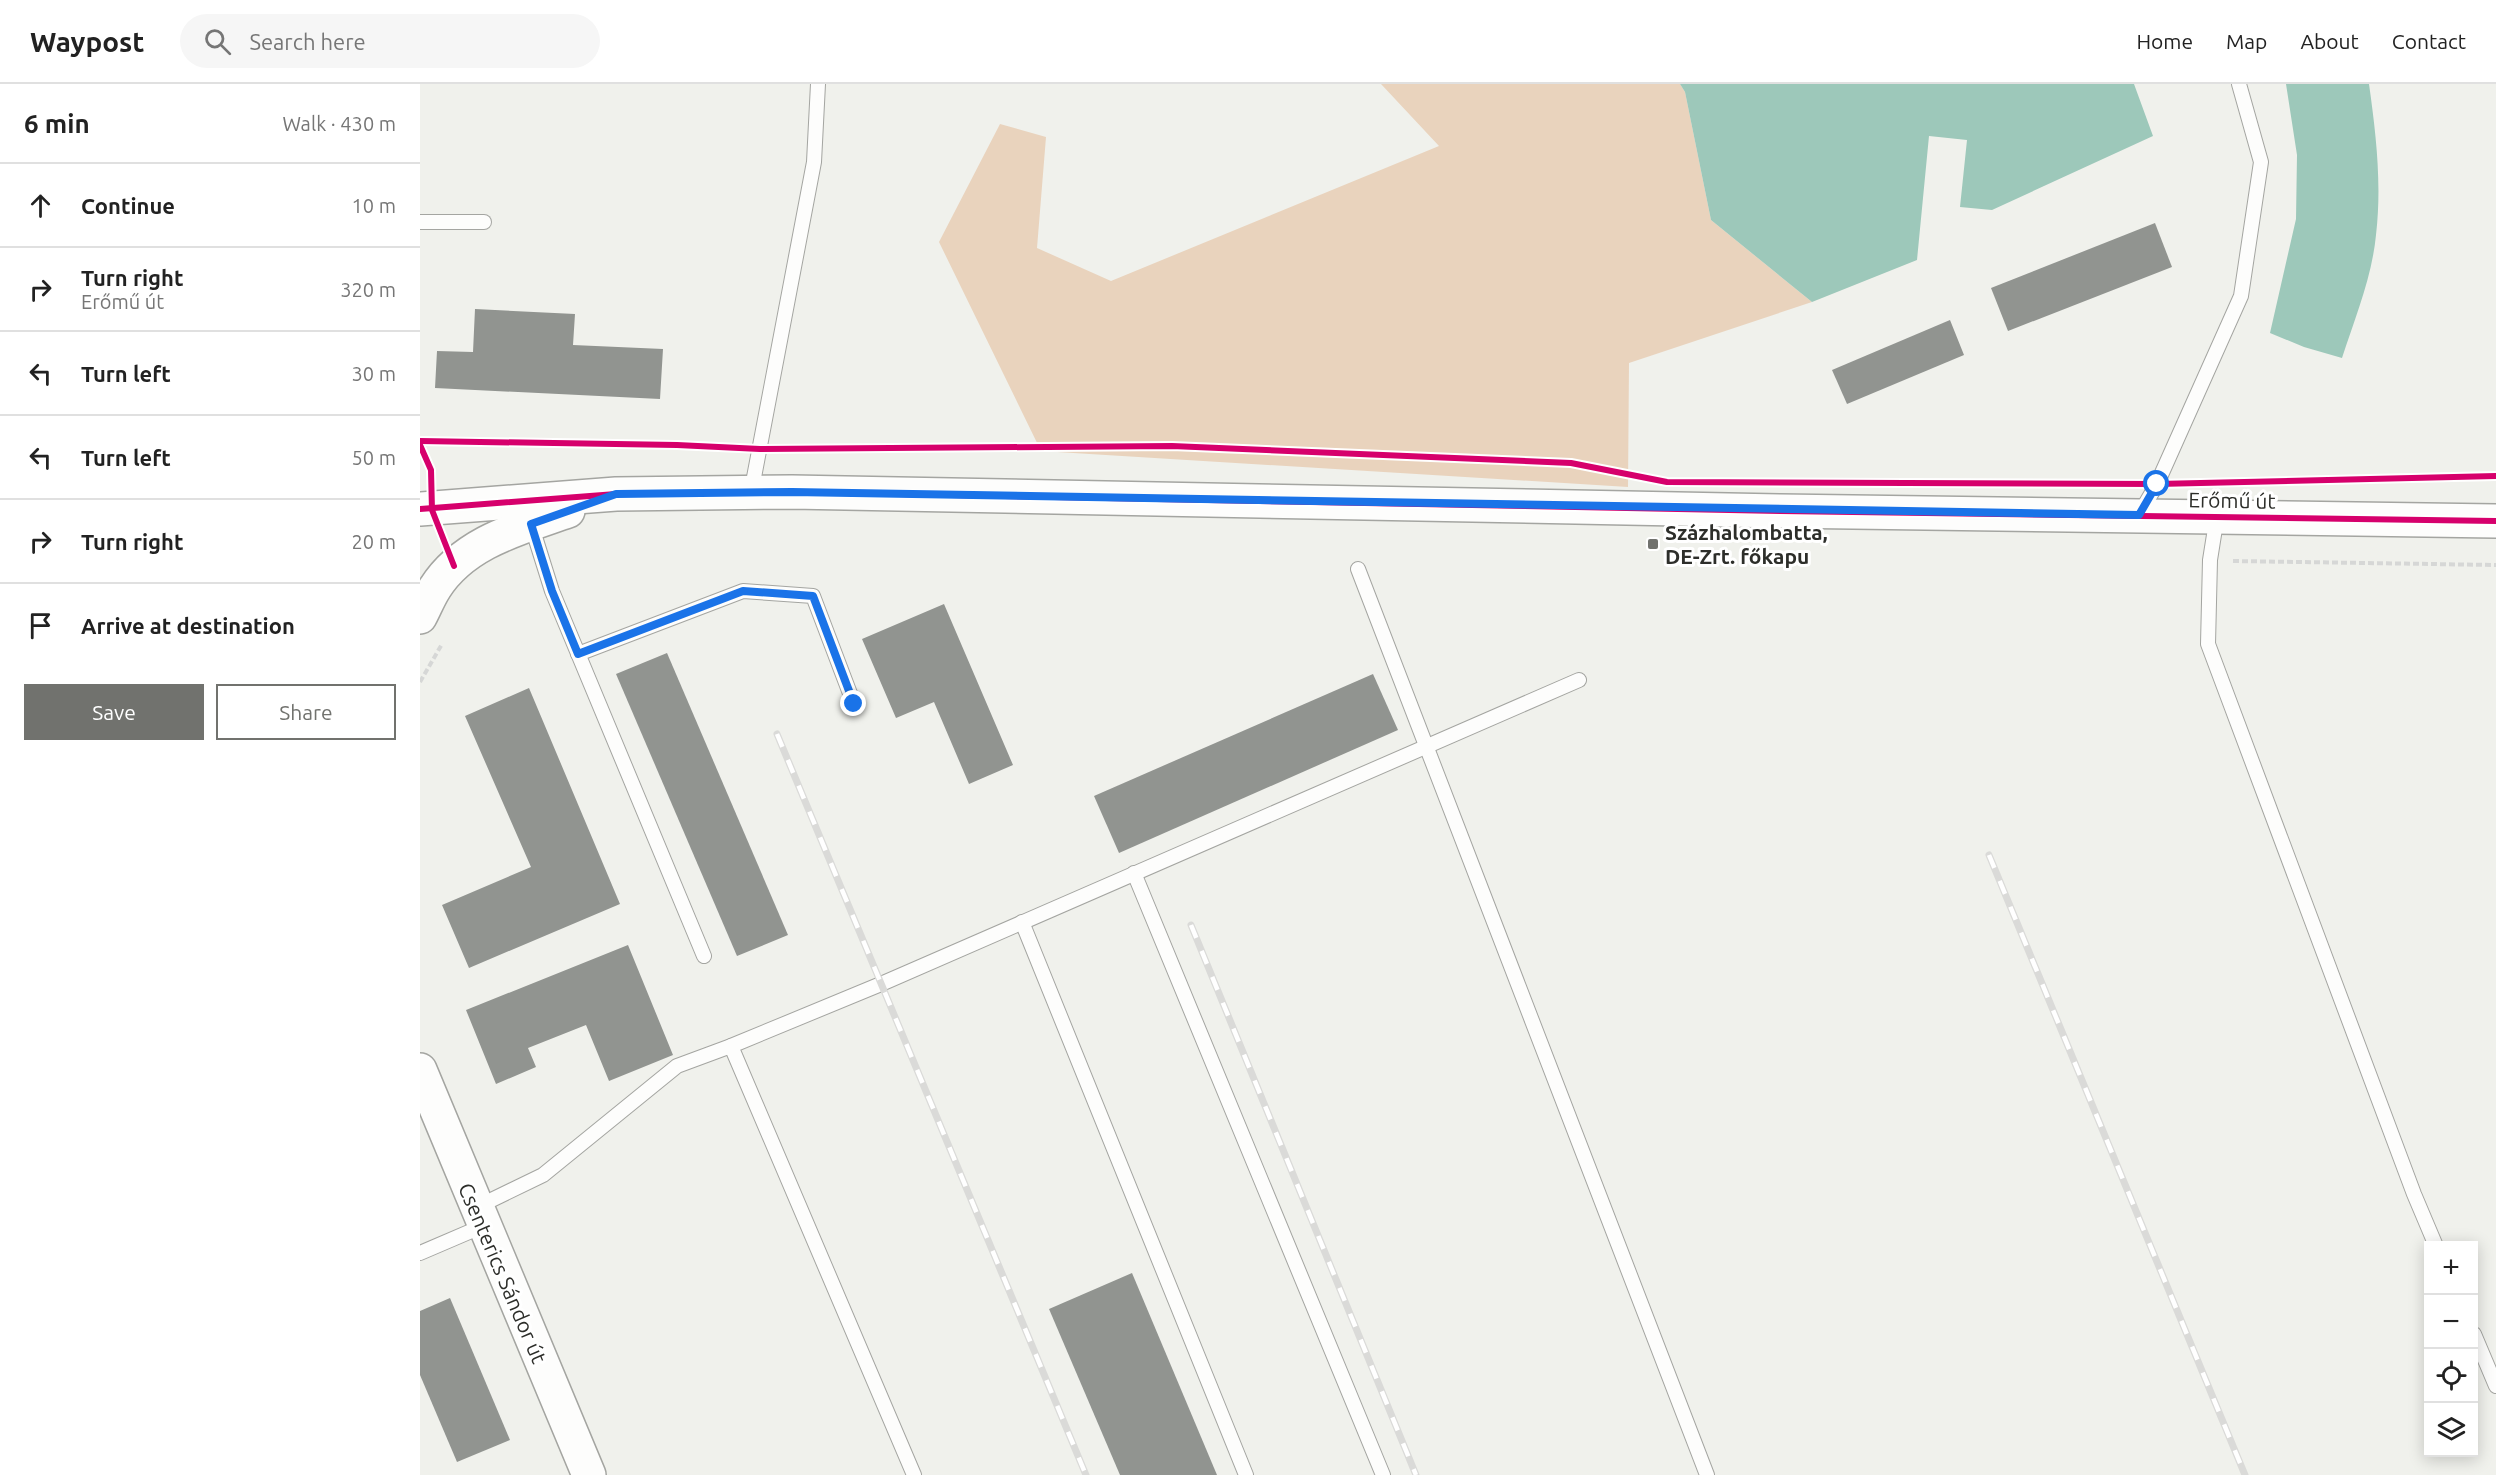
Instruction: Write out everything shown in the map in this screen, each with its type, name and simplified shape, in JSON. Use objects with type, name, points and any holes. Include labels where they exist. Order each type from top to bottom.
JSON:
[{"type":"street","name":"Erőmű út","points":[[420,509],[616,494],[751,493],[2496,520]]},
{"type":"street","name":"Erőmű út","points":[[420,617],[435,587],[454,566],[482,543],[616,494]]},
{"type":"street","name":"Csenterics Sándor út","points":[[420,1070],[479,1217],[589,1475]]},
{"type":"lane","points":[[751,493],[814,162],[819,84]]},
{"type":"lane","points":[[2139,515],[2157,484],[2241,296],[2261,162],[2239,84]]},
{"type":"lane","points":[[420,222],[484,222]]},
{"type":"lane","points":[[2217,516],[2210,561],[2208,644],[2414,1194],[2434,1241]]},
{"type":"lane","points":[[531,524],[552,591],[704,956]]},
{"type":"lane","points":[[1358,569],[1707,1475]]},
{"type":"lane","points":[[578,654],[743,591],[813,596],[854,704]]},
{"type":"lane","points":[[420,1253],[543,1175],[677,1066],[731,1046],[1022,922],[1579,680]]},
{"type":"lane","points":[[1134,873],[1383,1475]]},
{"type":"lane","points":[[1022,922],[1246,1475]]},
{"type":"lane","points":[[731,1046],[914,1475]]},
{"type":"lane","points":[[2478,1343],[2496,1386]]},
{"type":"path","points":[[2210,561],[2496,565]]},
{"type":"shaded area","points":[[1381,84],[1680,84],[1685,92],[1711,220],[1812,302],[1629,363],[1628,487],[1041,451],[939,242],[1000,124],[1046,137],[1037,248],[1111,281],[1439,146]]},
{"type":"shaded area","points":[[1680,84],[2134,84],[2153,136],[1992,210],[1960,207],[1967,140],[1929,136],[1917,260],[1812,302],[1711,220],[1685,92]]},
{"type":"shaded area","points":[[2286,84],[2369,84],[2376,140],[2378,216],[2374,251],[2367,282],[2342,358],[2304,347],[2270,333],[2296,219],[2297,155]]},
{"type":"building","points":[[2155,223],[2172,267],[2008,331],[1991,288]]},
{"type":"building","points":[[475,309],[575,314],[573,345],[663,349],[660,399],[435,388],[437,351],[473,352]]},
{"type":"building","points":[[1950,320],[1964,355],[1847,404],[1832,370]]},
{"type":"building","points":[[944,604],[1013,765],[969,784],[934,702],[896,718],[862,639]]},
{"type":"building","points":[[667,653],[788,935],[737,956],[616,674]]},
{"type":"building","points":[[1373,674],[1398,730],[1119,853],[1094,796]]},
{"type":"building","points":[[529,688],[620,904],[469,968],[442,905],[531,867],[465,716]]},
{"type":"building","points":[[628,945],[673,1055],[609,1081],[586,1025],[528,1048],[536,1067],[496,1084],[466,1010]]},
{"type":"building","points":[[1132,1273],[1217,1475],[1120,1475],[1049,1309]]},
{"type":"building","points":[[450,1298],[510,1440],[457,1462],[420,1375],[420,1311]]},
{"type":"railway","points":[[777,734],[1086,1475]]},
{"type":"railway","points":[[1989,855],[2245,1475]]},
{"type":"railway","points":[[1191,925],[1416,1475]]},
{"type":"cycle path","points":[[420,441],[677,445],[760,449],[1172,446],[1571,463],[1667,482],[2157,484],[2496,476]]},
{"type":"cycle path","points":[[420,445],[431,470],[432,510],[454,566]]},
{"type":"cycle path","points":[[420,509],[616,494],[792,492],[1780,511],[2496,521]]},
{"type":"place","name":"Százhalombatta, DE-Zrt. főkapu","points":[[1653,544]]},
{"type":"route","points":[[854,704],[813,596],[743,591],[578,654],[552,591],[531,524],[616,494],[792,492],[1780,511],[2139,515],[2157,484]]}]
